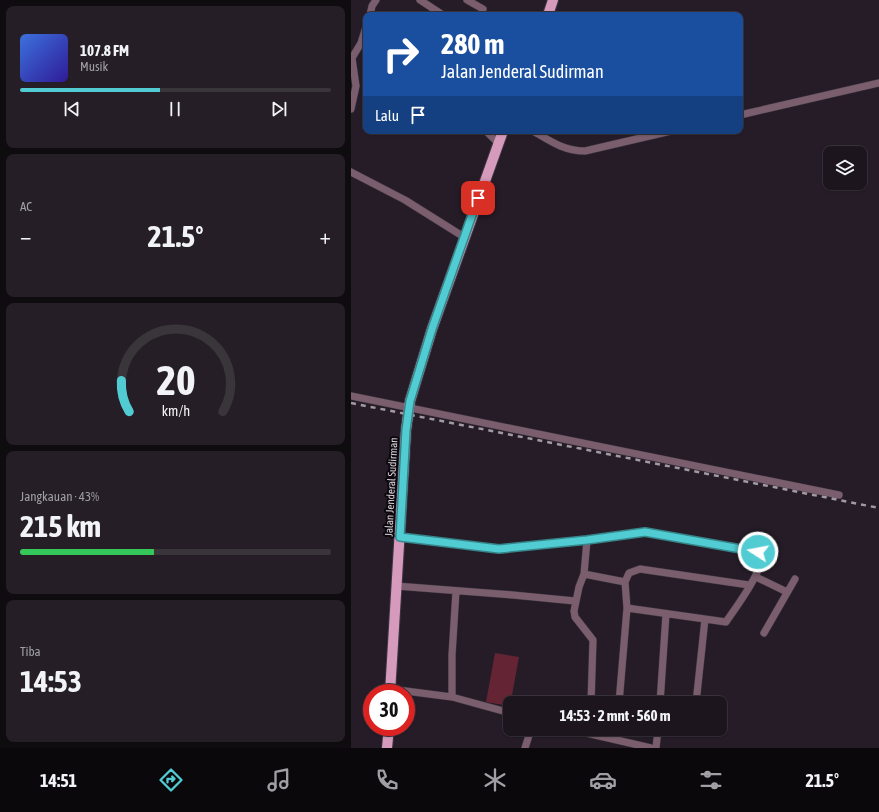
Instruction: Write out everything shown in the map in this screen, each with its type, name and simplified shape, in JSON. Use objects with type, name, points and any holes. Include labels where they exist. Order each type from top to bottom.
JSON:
[{"type":"main road","points":[[549,12],[553,0]]},
{"type":"main road","name":"Jalan Jenderal Sudirman","points":[[390,684],[406,430],[409,408],[432,329],[502,134]]},
{"type":"main road","points":[[387,748],[388,736]]},
{"type":"street","points":[[371,12],[372,6],[376,0]]},
{"type":"street","points":[[420,0],[438,12]]},
{"type":"street","points":[[431,7],[435,0]]},
{"type":"street","points":[[467,0],[483,9]]},
{"type":"street","points":[[351,109],[356,86],[351,58],[361,43],[363,37]]},
{"type":"street","points":[[743,114],[879,83]]},
{"type":"street","points":[[489,134],[498,143]]},
{"type":"street","points":[[539,134],[571,151],[585,151],[658,134]]},
{"type":"street","points":[[351,172],[405,200],[464,237]]},
{"type":"street","points":[[351,396],[839,495]]},
{"type":"street","points":[[400,537],[499,549],[587,540],[645,532],[754,551],[758,552],[763,558],[756,577],[749,585],[726,622],[627,608]]},
{"type":"street","points":[[587,540],[584,574],[575,601],[574,610],[575,617],[593,640],[591,696]]},
{"type":"street","points":[[620,696],[627,608],[625,582],[629,573],[641,569],[749,585]]},
{"type":"street","points":[[584,574],[625,582]]},
{"type":"street","points":[[756,577],[787,592]]},
{"type":"street","points":[[764,633],[795,579]]},
{"type":"street","points":[[396,586],[575,601]]},
{"type":"street","points":[[452,697],[452,655],[456,591]]},
{"type":"street","points":[[660,696],[666,614]]},
{"type":"street","points":[[697,696],[705,619]]},
{"type":"street","points":[[415,693],[452,697],[503,712]]},
{"type":"street","points":[[525,748],[529,736]]},
{"type":"street","points":[[604,736],[651,748]]},
{"type":"street","points":[[657,748],[658,736]]},
{"type":"shaded area","points":[[495,653],[519,657],[512,696],[503,696],[503,705],[486,702]]},
{"type":"railway","points":[[351,403],[879,508]]},
{"type":"route","points":[[478,198],[432,329],[410,401],[406,430],[400,537],[499,549],[587,540],[645,532],[758,552]]}]
